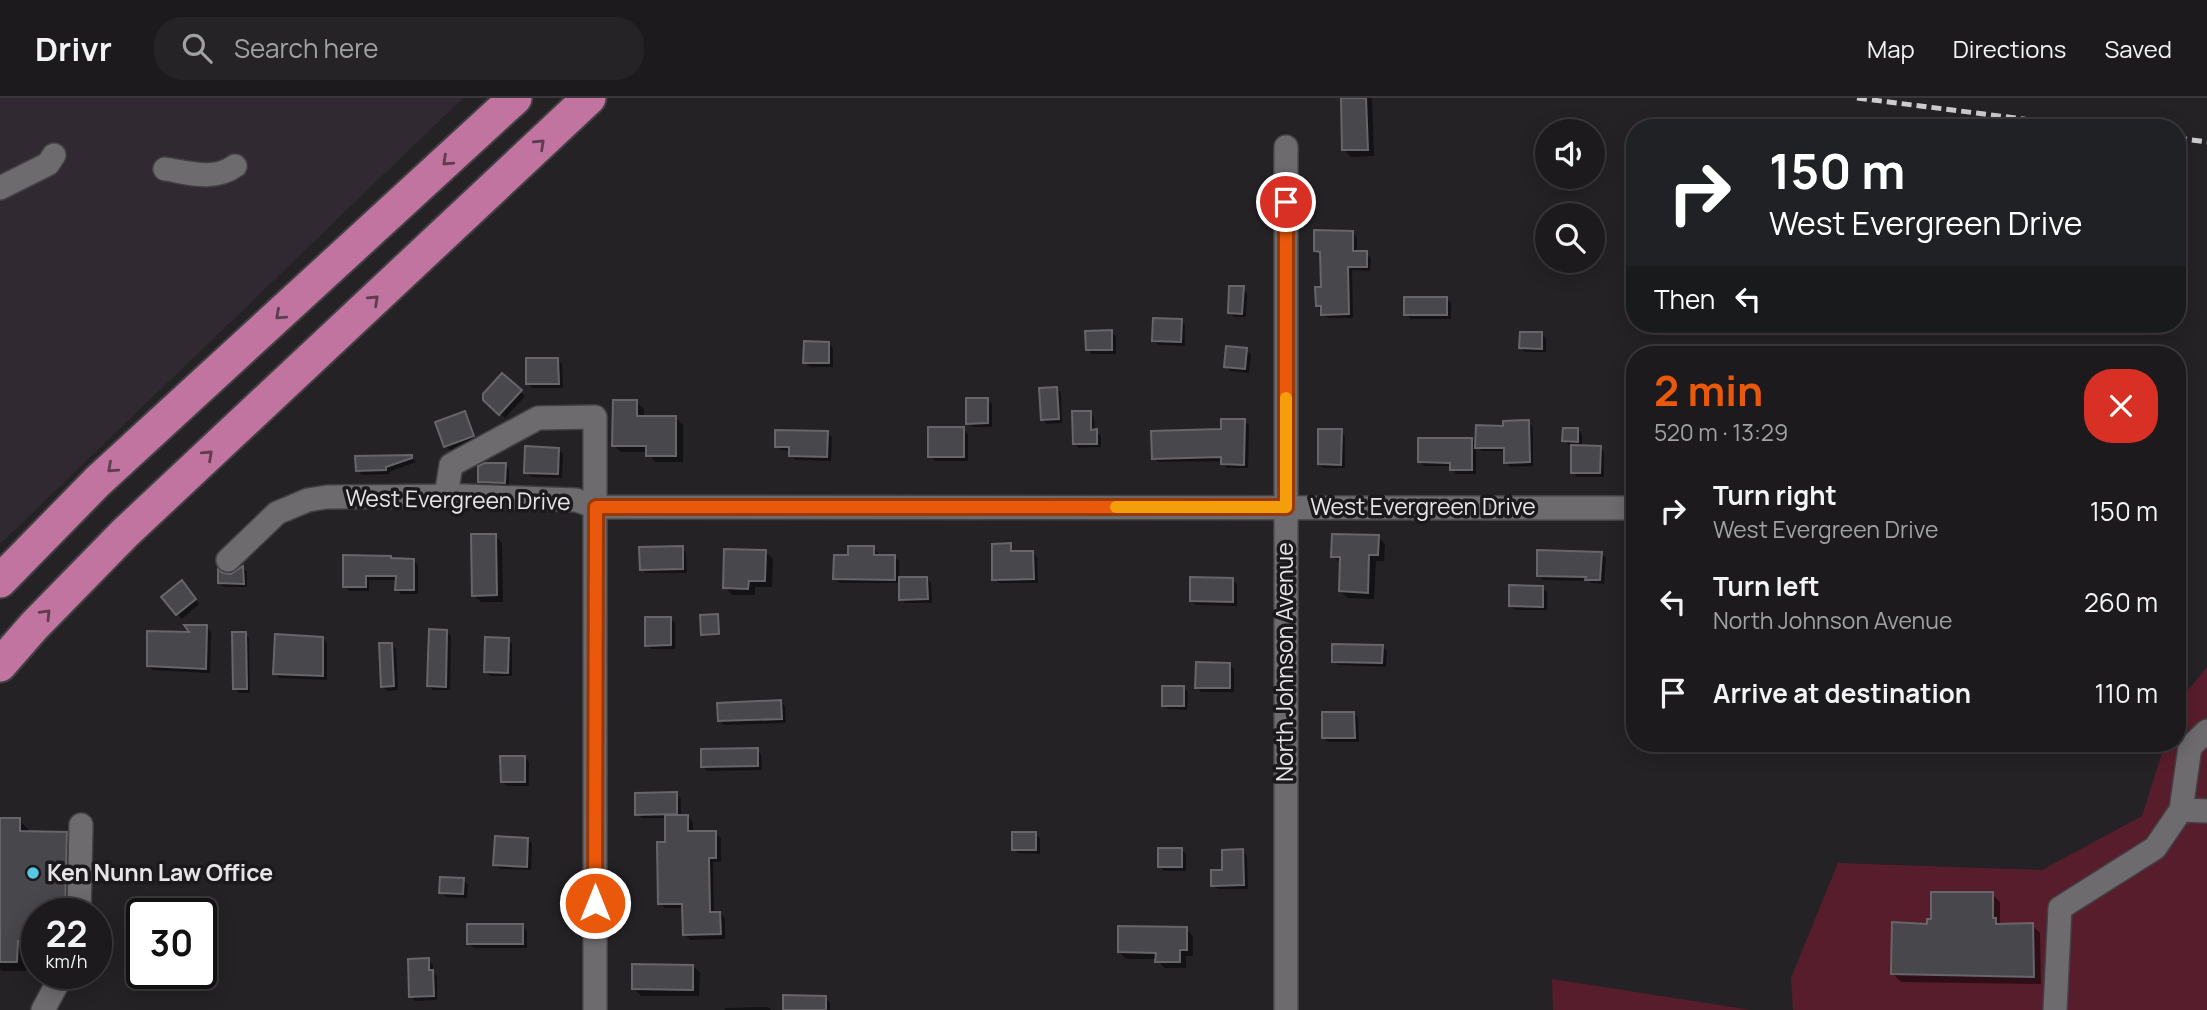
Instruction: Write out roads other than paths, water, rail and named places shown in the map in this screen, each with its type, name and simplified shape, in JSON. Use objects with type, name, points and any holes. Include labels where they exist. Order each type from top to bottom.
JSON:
[{"type":"highway","points":[[0,581],[98,481],[515,98]]},
{"type":"highway","points":[[0,665],[34,626],[125,533],[589,98]]},
{"type":"street","name":"North Johnson Avenue","points":[[1286,147],[1286,1010]]},
{"type":"street","points":[[0,188],[48,163],[54,155]]},
{"type":"street","points":[[165,170],[212,176],[235,166]]},
{"type":"street","points":[[446,496],[451,465],[538,418],[595,417],[595,1010]]},
{"type":"street","name":"West Evergreen Drive","points":[[228,560],[277,513],[291,506],[327,497],[446,496],[576,500],[596,507],[1626,508]]},
{"type":"street","points":[[2055,1010],[2060,908],[2155,848],[2181,810],[2189,747],[2207,731]]},
{"type":"street","points":[[2181,810],[2207,811]]},
{"type":"street","points":[[79,898],[81,825]]},
{"type":"street","points":[[43,1010],[54,989]]},
{"type":"railway","points":[[1857,98],[2024,119]]},
{"type":"railway","points":[[2186,139],[2207,142]]},
{"type":"place","name":"Ken Nunn Law Office","points":[[33,873]]}]
